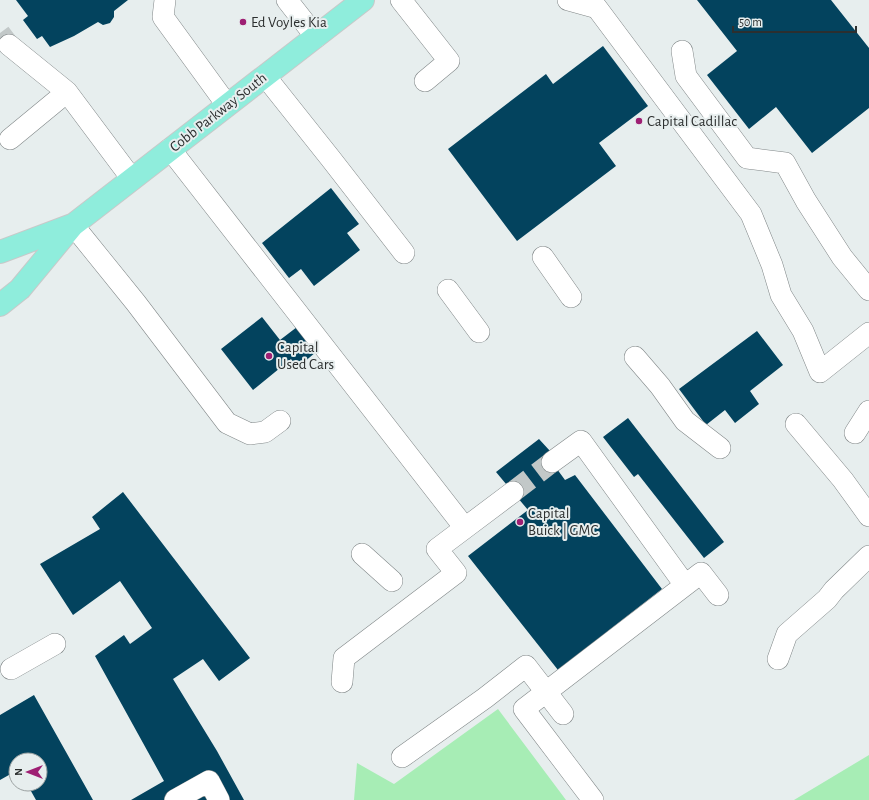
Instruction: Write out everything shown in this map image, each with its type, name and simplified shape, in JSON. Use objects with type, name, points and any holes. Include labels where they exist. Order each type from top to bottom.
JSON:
[{"type":"main road","name":"Cobb Parkway South","points":[[0,305],[20,289],[73,225],[363,0]]},
{"type":"main road","name":"Cobb Parkway South","points":[[0,252],[73,225]]},
{"type":"lane","points":[[165,0],[163,17],[227,105]]},
{"type":"lane","points":[[286,0],[316,37]]},
{"type":"lane","points":[[401,0],[449,61],[425,81]]},
{"type":"lane","points":[[568,0],[597,8],[751,214],[772,266],[781,295],[803,331],[820,372],[869,333]]},
{"type":"lane","points":[[9,45],[68,92],[132,179]]},
{"type":"lane","points":[[682,51],[686,76],[747,158],[785,163],[806,201],[842,257],[869,290]]},
{"type":"lane","points":[[265,76],[404,253]]},
{"type":"lane","points":[[10,139],[68,92]]},
{"type":"lane","points":[[170,149],[465,528]]},
{"type":"lane","points":[[73,225],[136,303],[227,423],[250,434],[265,432],[280,420]]},
{"type":"lane","points":[[543,257],[572,297]]},
{"type":"lane","points":[[448,290],[479,332]]},
{"type":"lane","points":[[635,357],[660,386],[684,420],[720,448]]},
{"type":"lane","points":[[855,434],[869,411]]},
{"type":"lane","points":[[796,424],[843,480],[869,516]]},
{"type":"lane","points":[[552,462],[581,440],[685,585]]},
{"type":"lane","points":[[342,682],[344,658],[456,573],[437,549],[512,492]]},
{"type":"lane","points":[[362,554],[392,581]]},
{"type":"lane","points":[[778,659],[787,634],[827,599],[834,590],[869,556]]},
{"type":"lane","points":[[593,800],[524,709],[701,573],[718,595]]},
{"type":"lane","points":[[11,669],[55,644]]},
{"type":"lane","points":[[402,756],[485,698],[526,666],[563,714]]},
{"type":"lane","points":[[175,800],[209,781],[219,800]]},
{"type":"green space","points":[[498,709],[566,800],[354,800],[357,763],[394,784]]},
{"type":"green space","points":[[869,755],[869,800],[794,800]]},
{"type":"building","points":[[16,0],[128,0],[114,11],[114,17],[110,23],[103,25],[98,22],[74,36],[50,47],[42,36],[37,39],[23,20],[28,16]]},
{"type":"building","points":[[697,0],[831,0],[869,48],[869,108],[812,153],[776,107],[749,129],[707,75],[737,51]]},
{"type":"building","points":[[603,46],[648,106],[599,143],[616,166],[517,241],[448,149],[546,74],[553,84]]},
{"type":"building","points":[[331,188],[359,224],[347,233],[360,250],[314,286],[301,269],[289,278],[262,243]]},
{"type":"building","name":"Capital Used Cars","points":[[262,317],[280,340],[297,327],[316,352],[297,368],[291,359],[253,390],[221,349]]},
{"type":"building","points":[[757,331],[783,365],[750,391],[759,404],[735,423],[725,410],[706,425],[679,389]]},
{"type":"building","points":[[628,418],[724,542],[704,558],[638,474],[634,477],[603,437]]},
{"type":"building","points":[[539,439],[550,451],[546,454],[565,480],[575,475],[662,589],[608,631],[614,637],[558,670],[468,556],[528,510],[496,472]]},
{"type":"building","points":[[123,492],[250,658],[219,681],[203,659],[173,679],[217,751],[244,800],[131,800],[164,781],[95,656],[124,635],[130,644],[152,628],[120,581],[73,615],[40,564],[100,529],[92,517]]},
{"type":"building","points":[[34,695],[93,800],[36,800],[32,792],[48,792],[48,752],[8,752],[8,776],[0,780],[0,715]]},
{"type":"tunnel","points":[[0,33],[9,45]]},
{"type":"tunnel","points":[[513,492],[552,462]]},
{"type":"place","name":"Ed Voyles Kia","points":[[243,22]]},
{"type":"place","name":"Capital Cadillac","points":[[639,121]]},
{"type":"place","name":"Capital Used Cars","points":[[269,356]]},
{"type":"place","name":"Capital Buick | GMC","points":[[520,522]]}]
